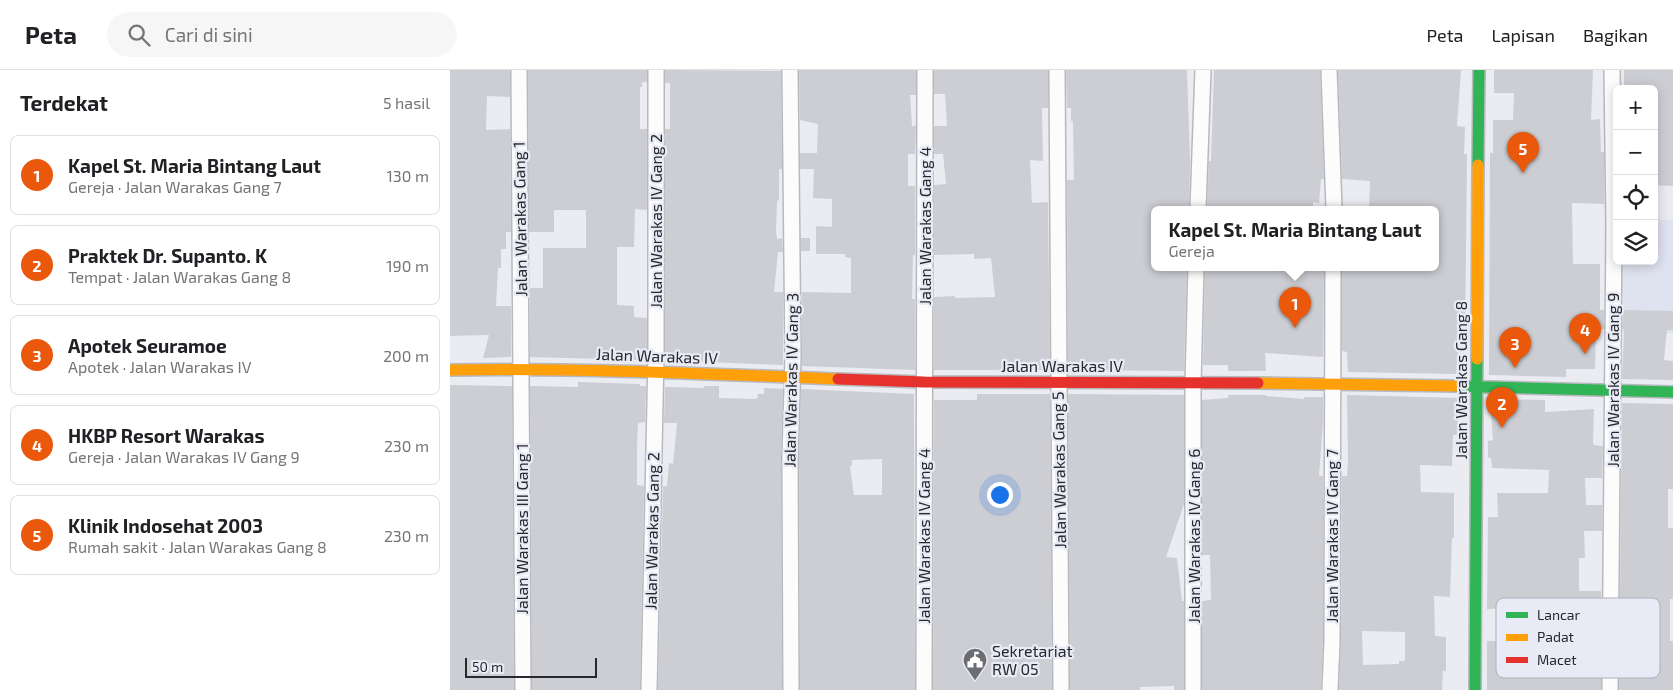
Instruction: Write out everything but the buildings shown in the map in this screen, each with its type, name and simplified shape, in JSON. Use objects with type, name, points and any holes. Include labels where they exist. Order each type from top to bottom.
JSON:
[{"type":"street","name":"Jalan Warakas Gang 1","points":[[519,70],[522,369]]},
{"type":"street","name":"Jalan Warakas IV Gang 2","points":[[655,372],[656,70]]},
{"type":"street","name":"Jalan Warakas IV Gang 3","points":[[790,70],[792,378],[790,457],[791,690]]},
{"type":"street","name":"Jalan Warakas Gang 4","points":[[924,382],[925,70]]},
{"type":"street","name":"Jalan Warakas Gang 5","points":[[1057,70],[1061,690]]},
{"type":"street","points":[[1198,206],[1203,70]]},
{"type":"street","points":[[1329,70],[1334,206]]},
{"type":"street","name":"Jalan Warakas Gang 8","points":[[1475,690],[1479,70]]},
{"type":"street","name":"Jalan Warakas IV Gang 9","points":[[1611,598],[1614,225],[1612,70]]},
{"type":"street","name":"Jalan Warakas IV Gang 6","points":[[1193,690],[1193,382],[1196,271]]},
{"type":"street","name":"Jalan Warakas IV Gang 7","points":[[1330,690],[1332,642],[1333,271]]},
{"type":"street","name":"Jalan Warakas IV","points":[[450,370],[522,369],[655,372],[924,382],[1333,383],[1673,392]]},
{"type":"street","name":"Jalan Warakas III Gang 1","points":[[522,369],[523,690]]},
{"type":"street","name":"Jalan Warakas Gang 2","points":[[650,690],[655,372]]},
{"type":"street","name":"Jalan Warakas IV Gang 4","points":[[924,382],[924,690]]},
{"type":"shaded area","points":[[1658,220],[1673,220],[1673,333],[1621,333],[1622,265],[1658,265]]},
{"type":"traffic: fast","points":[[1478,165],[1479,70]]},
{"type":"traffic: fast","points":[[1475,690],[1477,359]]},
{"type":"traffic: fast","points":[[1455,386],[1673,392]]},
{"type":"traffic: slow","points":[[1477,359],[1478,165]]},
{"type":"traffic: slow","points":[[450,370],[692,373],[838,379]]},
{"type":"traffic: slow","points":[[1258,383],[1455,386]]},
{"type":"traffic: jam","points":[[838,379],[924,382],[1258,383]]},
{"type":"place","name":"Klinik Indosehat 2003","points":[[1523,173]]},
{"type":"place","name":"Kapel St. Maria Bintang Laut","points":[[1295,328]]},
{"type":"place","name":"HKBP Resort Warakas","points":[[1585,354]]},
{"type":"place","name":"Apotek Seuramoe","points":[[1515,368]]},
{"type":"place","name":"Praktek Dr. Supanto. K","points":[[1502,428]]},
{"type":"place","name":"Sekretariat RW 05","points":[[975,681]]}]
